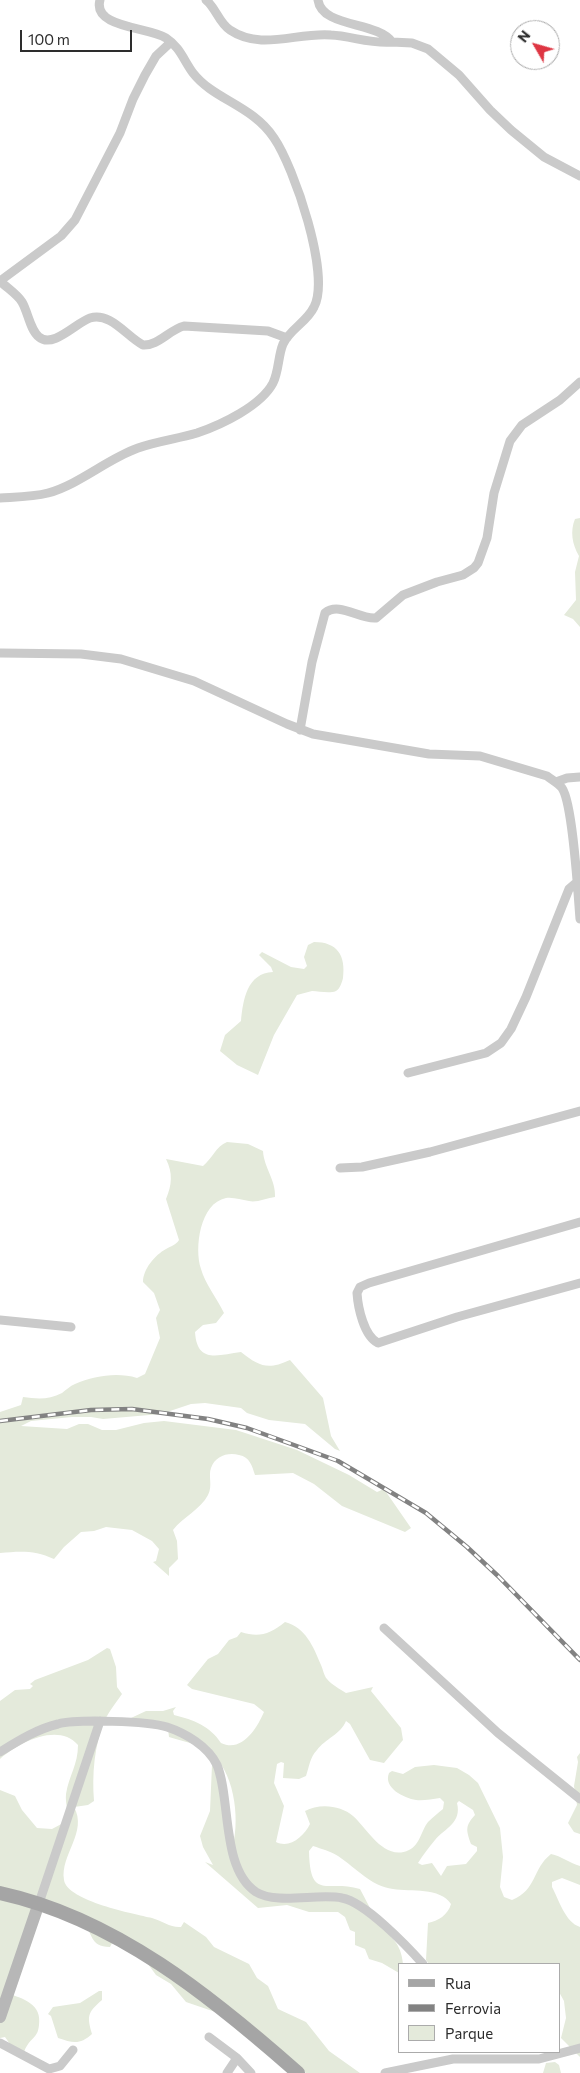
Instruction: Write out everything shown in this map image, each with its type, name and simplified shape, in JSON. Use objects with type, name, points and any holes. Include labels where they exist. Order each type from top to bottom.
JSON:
[{"type":"main road","points":[[0,1893],[39,1903],[112,1935],[190,1984],[232,2016],[298,2073]]},
{"type":"street","points":[[0,498],[41,495],[57,490],[137,448],[204,430],[238,414],[267,392],[276,375],[282,349],[287,338],[315,307],[319,286],[308,222],[287,161],[274,138],[262,122],[198,78],[181,52],[171,42],[158,34],[113,22],[99,10],[100,0]]},
{"type":"street","points":[[206,0],[230,30],[256,40],[331,35],[379,42],[412,43],[428,49],[460,75],[494,114],[511,130],[544,157],[580,176]]},
{"type":"street","points":[[318,0],[320,8],[333,17],[379,32],[392,42]]},
{"type":"street","points":[[171,42],[156,56],[145,75],[127,111],[120,133],[72,224],[61,236],[0,281],[22,302],[35,332],[38,337],[44,339],[60,336],[85,320],[101,317],[112,322],[142,344],[149,345],[175,328],[184,326],[268,331],[287,338]]},
{"type":"street","points":[[300,730],[312,662],[325,613],[330,610],[339,609],[365,617],[376,618],[403,595],[437,582],[463,575],[474,568],[478,563],[487,538],[494,493],[510,440],[522,426],[560,400],[580,382]]},
{"type":"street","points":[[0,653],[81,654],[121,659],[194,682],[300,730],[400,750],[429,754],[480,756],[547,776],[556,782],[565,794],[580,919]]},
{"type":"street","points":[[556,782],[567,778],[580,777]]},
{"type":"street","points":[[408,1073],[486,1053],[496,1047],[506,1036],[526,997],[569,889],[576,883]]},
{"type":"street","points":[[340,1168],[362,1168],[430,1152],[580,1111]]},
{"type":"street","points":[[580,1222],[369,1283],[360,1287],[357,1293],[366,1328],[372,1339],[378,1343],[457,1317],[580,1283]]},
{"type":"street","points":[[0,1320],[71,1327]]},
{"type":"street","points":[[384,1628],[498,1733],[580,1799]]},
{"type":"street","points":[[0,1752],[32,1733],[70,1721],[100,1721],[165,1726],[194,1740],[212,1757],[217,1765],[222,1783],[232,1850],[238,1866],[255,1891],[263,1895],[278,1897],[332,1896],[353,1901],[378,1921],[422,1963]]},
{"type":"street","points":[[0,2017],[100,1721]]},
{"type":"street","points":[[209,2037],[237,2058],[251,2073]]},
{"type":"street","points":[[0,2043],[49,2070],[60,2066],[73,2050]]},
{"type":"street","points":[[386,2073],[452,2055],[539,2059],[580,2048]]},
{"type":"street","points":[[227,2073],[237,2058]]},
{"type":"green space","points":[[580,518],[580,627],[573,619],[564,615],[576,600],[575,572],[579,556],[573,542],[572,533],[575,519]]},
{"type":"green space","points":[[314,942],[329,944],[338,951],[344,970],[340,987],[333,992],[312,991],[297,995],[274,1035],[258,1075],[237,1065],[220,1051],[225,1035],[241,1021],[245,997],[252,982],[257,977],[273,972],[271,967],[259,955],[262,952],[291,967],[304,969],[307,966],[304,957],[308,945]]},
{"type":"green space","points":[[227,1142],[248,1144],[263,1151],[265,1163],[274,1185],[275,1197],[258,1201],[226,1198],[210,1208],[205,1217],[199,1239],[199,1260],[205,1280],[224,1313],[216,1323],[203,1325],[195,1332],[197,1342],[204,1353],[210,1355],[241,1352],[259,1364],[270,1366],[290,1360],[323,1398],[331,1436],[340,1451],[305,1424],[269,1420],[247,1413],[241,1408],[205,1403],[191,1404],[161,1414],[103,1419],[72,1417],[31,1421],[21,1426],[67,1429],[79,1424],[88,1424],[102,1430],[116,1430],[144,1423],[164,1421],[236,1430],[297,1450],[349,1475],[377,1492],[384,1489],[411,1528],[405,1532],[342,1506],[314,1484],[293,1473],[255,1475],[250,1462],[246,1458],[231,1454],[216,1460],[210,1471],[210,1488],[205,1500],[173,1530],[177,1541],[178,1559],[169,1568],[169,1576],[153,1562],[156,1561],[159,1549],[152,1541],[132,1530],[106,1527],[94,1531],[81,1532],[54,1559],[27,1552],[0,1553],[0,1412],[21,1405],[23,1397],[52,1397],[73,1385],[90,1379],[114,1375],[137,1378],[145,1374],[160,1338],[156,1318],[160,1310],[154,1293],[143,1282],[145,1272],[154,1259],[179,1240],[166,1199],[171,1179],[166,1159],[203,1166],[220,1146]]},
{"type":"green space","points":[[285,1622],[304,1633],[315,1651],[326,1678],[346,1693],[373,1687],[371,1691],[401,1728],[403,1740],[384,1763],[370,1760],[350,1724],[346,1721],[344,1726],[320,1746],[310,1762],[306,1776],[299,1779],[283,1778],[284,1763],[277,1764],[274,1783],[284,1806],[276,1842],[281,1844],[291,1843],[304,1833],[310,1824],[305,1811],[311,1808],[330,1806],[348,1812],[384,1848],[400,1852],[409,1850],[416,1845],[428,1822],[443,1809],[444,1802],[440,1798],[419,1800],[401,1795],[389,1783],[389,1773],[392,1771],[403,1774],[415,1767],[434,1765],[457,1768],[469,1775],[478,1783],[500,1828],[503,1857],[500,1887],[504,1897],[512,1900],[526,1891],[540,1866],[551,1854],[580,1866],[580,1885],[562,1878],[552,1882],[552,1887],[566,1916],[580,1927],[580,2057],[561,2038],[566,2018],[564,2001],[560,1994],[560,1963],[428,1963],[426,1960],[428,1923],[442,1917],[448,1911],[451,1904],[440,1895],[425,1891],[385,1887],[371,1881],[332,1853],[313,1846],[309,1851],[310,1867],[317,1883],[360,1889],[374,1915],[398,1946],[403,1963],[398,1963],[398,1972],[382,1963],[369,1959],[365,1949],[355,1945],[355,1932],[350,1930],[345,1917],[338,1912],[309,1912],[287,1905],[258,1908],[205,1862],[213,1865],[203,1847],[200,1836],[210,1811],[212,1765],[216,1769],[233,1845],[236,1821],[235,1808],[233,1794],[224,1770],[217,1760],[205,1749],[169,1737],[168,1729],[131,1718],[146,1711],[163,1711],[176,1707],[173,1711],[174,1715],[201,1724],[212,1732],[221,1743],[236,1745],[242,1742],[253,1731],[264,1712],[254,1704],[192,1689],[187,1685],[208,1659],[218,1654],[229,1640],[237,1637],[241,1632],[259,1635],[269,1632]],"holes":[[[459,1801],[473,1810],[475,1815],[469,1822],[467,1832],[471,1844],[477,1847],[477,1851],[466,1864],[447,1866],[441,1876],[432,1863],[422,1865],[418,1863],[435,1840],[452,1825],[457,1816],[457,1803]]]},
{"type":"green space","points":[[107,1648],[110,1649],[116,1667],[117,1687],[122,1694],[107,1717],[98,1740],[93,1781],[94,1801],[88,1805],[74,1807],[78,1825],[64,1871],[64,1880],[68,1887],[89,1900],[117,1910],[152,1918],[174,1926],[181,1927],[184,1922],[206,1937],[214,1947],[249,1964],[257,1978],[268,1986],[278,2009],[306,2022],[329,2051],[360,2073],[306,2073],[274,2052],[227,2016],[186,2002],[171,1984],[156,1975],[145,1960],[112,1943],[110,1947],[98,1944],[92,1938],[83,1922],[41,1905],[7,1993],[25,2000],[35,2007],[39,2018],[38,2031],[24,2052],[14,2050],[5,2037],[0,2038],[0,1790],[15,1796],[22,1810],[37,1828],[52,1829],[67,1821],[66,1794],[77,1758],[78,1745],[70,1738],[60,1735],[49,1735],[27,1741],[0,1759],[0,1701],[15,1690],[30,1689],[33,1686],[30,1684],[35,1680],[88,1660]]},
{"type":"green space","points":[[580,1753],[580,1834],[574,1832],[568,1823],[577,1805],[574,1786],[578,1762],[577,1757]]},
{"type":"green space","points":[[102,1991],[102,2000],[93,2008],[89,2019],[92,2034],[84,2040],[76,2042],[58,2038],[51,2016],[48,2014],[53,2007],[80,2003]]},
{"type":"green space","points":[[555,2062],[559,2065],[561,2073],[543,2073],[546,2063]]},
{"type":"railway","points":[[0,1421],[91,1410],[132,1409],[208,1419],[247,1428],[338,1461],[426,1513],[498,1576],[580,1660]]}]
